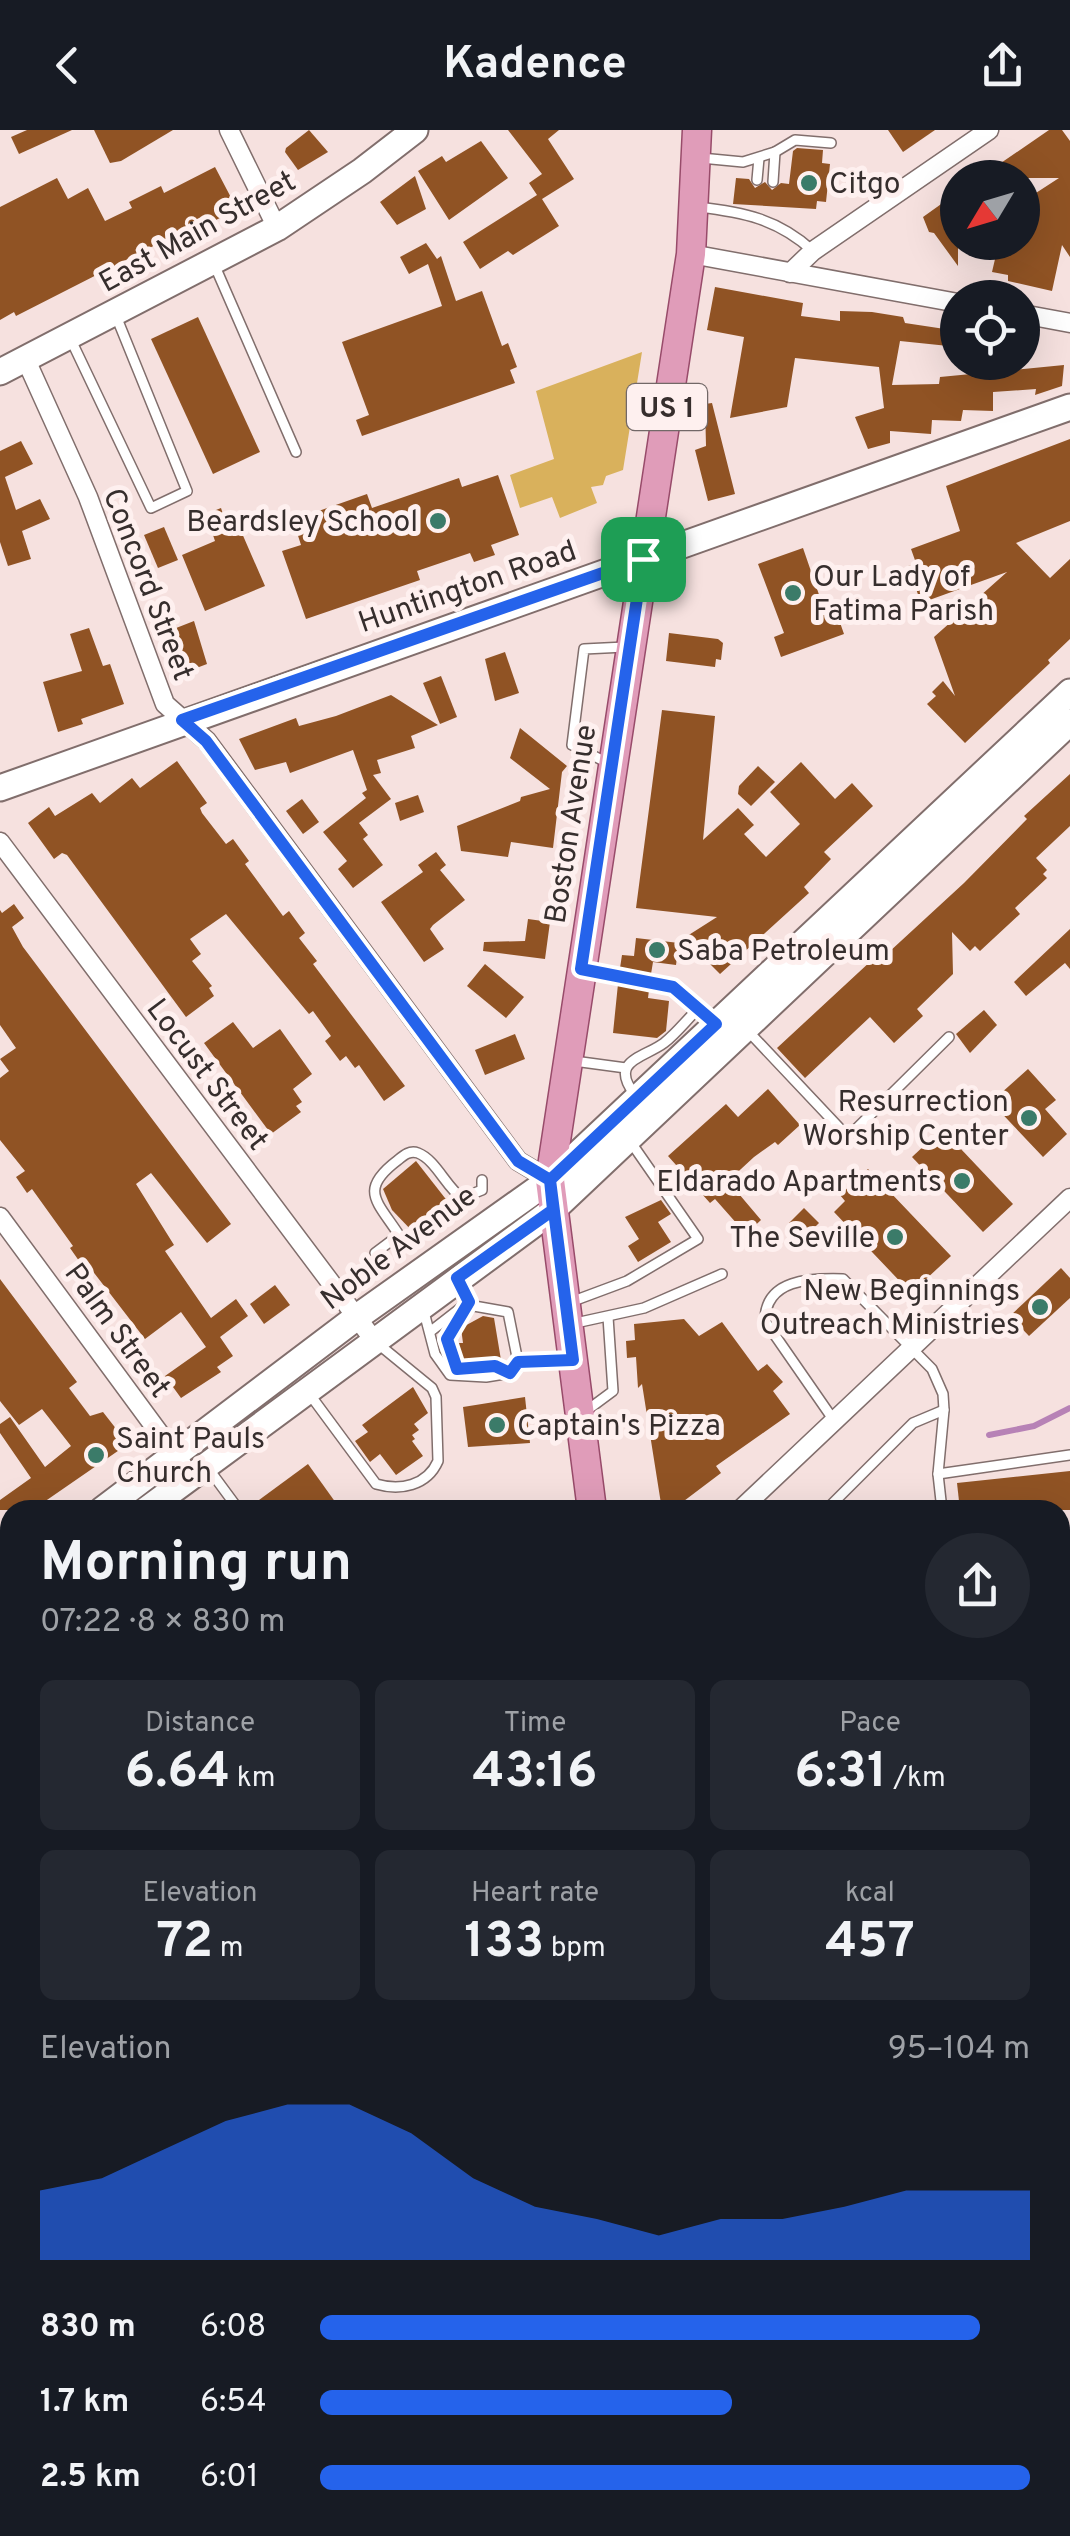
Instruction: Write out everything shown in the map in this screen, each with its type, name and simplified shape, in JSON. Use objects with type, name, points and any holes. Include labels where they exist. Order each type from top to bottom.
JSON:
[{"type":"main road","name":"East Main Street","points":[[0,372],[277,228],[362,171],[414,130]]},
{"type":"main road","name":"Boston Avenue","points":[[591,1500],[550,1180],[692,254],[696,206],[694,141]]},
{"type":"main road","name":"Huntington Road","points":[[0,788],[182,720],[1070,407]]},
{"type":"main road","name":"Noble Avenue","points":[[156,1500],[357,1317],[550,1180],[637,1098],[708,1016],[1070,692]]},
{"type":"main road","name":"Noble Avenue","points":[[124,1500],[191,1466],[306,1390],[420,1305],[463,1295],[1070,722]]},
{"type":"street","points":[[229,130],[277,228]]},
{"type":"street","points":[[790,273],[813,252],[989,130]]},
{"type":"street","points":[[692,254],[940,300]]},
{"type":"street","points":[[1040,317],[1070,323]]},
{"type":"street","name":"Concord Street","points":[[26,360],[88,497],[165,704],[206,741],[518,1161],[550,1180]]},
{"type":"street","name":"Locust Street","points":[[0,842],[372,1339]]},
{"type":"street","points":[[751,1500],[1070,1198]]},
{"type":"street","name":"Palm Street","points":[[0,1218],[191,1466]]},
{"type":"lane","points":[[694,141],[743,162],[775,152],[794,140],[831,143]]},
{"type":"lane","points":[[773,182],[775,152]]},
{"type":"lane","points":[[757,180],[759,158]]},
{"type":"lane","points":[[742,178],[743,162]]},
{"type":"lane","points":[[696,206],[754,211],[813,252]]},
{"type":"lane","points":[[768,220],[770,208]]},
{"type":"lane","points":[[213,261],[296,452]]},
{"type":"lane","points":[[70,337],[151,508],[186,491],[114,313]]},
{"type":"lane","points":[[612,766],[572,744],[584,649],[630,647]]},
{"type":"lane","points":[[581,969],[673,987],[708,1016],[642,1052],[626,1068],[627,1085],[637,1098]]},
{"type":"lane","points":[[746,1028],[848,1136],[950,1037]]},
{"type":"lane","points":[[568,1060],[626,1068]]},
{"type":"lane","points":[[566,1314],[698,1239],[629,1140]]},
{"type":"lane","points":[[375,1253],[400,1235],[374,1196],[373,1185],[379,1174],[407,1152],[418,1152],[427,1159],[462,1198],[482,1190],[482,1180]]},
{"type":"lane","points":[[566,1314],[608,1317],[683,1294],[722,1274]]},
{"type":"lane","points":[[835,1422],[765,1321],[765,1308],[775,1290],[821,1278],[843,1280],[932,1369],[943,1394],[938,1474],[941,1500]]},
{"type":"lane","points":[[430,1331],[463,1295]]},
{"type":"lane","points":[[420,1305],[435,1354],[450,1375],[470,1378],[510,1373],[518,1362],[508,1312],[478,1308],[463,1295]]},
{"type":"lane","points":[[463,1295],[447,1339],[452,1365],[467,1370],[495,1366],[510,1373]]},
{"type":"lane","points":[[580,1416],[612,1391],[608,1317]]},
{"type":"lane","points":[[306,1390],[376,1484],[390,1488],[419,1483],[438,1461],[438,1411],[432,1388],[372,1339]]},
{"type":"lane","points":[[518,1362],[573,1360]]},
{"type":"lane","points":[[836,1500],[913,1422],[944,1410]]},
{"type":"lane","points":[[938,1474],[1070,1455]]},
{"type":"lane","points":[[191,1466],[228,1500]]},
{"type":"shaded area","points":[[642,352],[623,470],[606,476],[603,485],[591,487],[597,503],[560,518],[552,497],[520,508],[510,475],[554,459],[536,391]]},
{"type":"building","points":[[27,130],[72,130],[19,154],[11,137]]},
{"type":"building","points":[[94,130],[173,130],[121,161],[110,163]]},
{"type":"building","points":[[309,130],[328,152],[298,170],[286,148]]},
{"type":"building","points":[[508,130],[559,130],[548,139],[574,179],[542,199],[559,226],[513,255],[508,251],[480,269],[463,242],[537,195],[529,183],[542,174]]},
{"type":"building","points":[[888,130],[935,130],[903,152]]},
{"type":"building","points":[[1049,130],[1062,130],[1070,141],[1070,257],[1062,245],[1052,291],[1040,288],[1040,280],[1008,280],[1008,275],[992,272],[995,260],[1040,260],[1040,190],[1059,178],[1040,178],[1040,160],[1005,160]]},
{"type":"building","points":[[481,141],[508,178],[449,220],[418,171],[442,156],[446,162]]},
{"type":"building","name":"Citgo","points":[[823,150],[822,163],[830,164],[826,202],[817,201],[816,209],[733,204],[736,178],[749,179],[755,188],[765,182],[772,190],[781,183],[789,184],[793,151]]},
{"type":"building","points":[[215,167],[237,209],[178,240],[175,235],[16,316],[14,312],[0,320],[0,207],[57,178],[68,199],[88,188],[105,221],[132,208],[129,202],[161,186],[164,193]]},
{"type":"building","points":[[415,176],[426,209],[397,225],[380,202]]},
{"type":"building","points":[[940,205],[940,241],[929,232],[923,217]]},
{"type":"building","points":[[426,243],[437,259],[441,256],[456,301],[482,291],[502,346],[508,343],[517,367],[510,370],[515,383],[362,436],[356,420],[369,415],[342,342],[442,306],[428,264],[409,274],[400,257]]},
{"type":"building","points":[[715,287],[803,303],[801,316],[840,321],[840,311],[872,312],[903,317],[905,323],[940,328],[940,345],[900,341],[892,385],[939,384],[940,377],[1040,380],[1040,367],[1064,365],[1062,386],[1035,395],[1036,389],[993,392],[993,411],[963,410],[961,421],[932,420],[931,434],[890,431],[890,443],[868,449],[855,417],[884,408],[879,367],[795,358],[787,407],[730,418],[744,337],[707,330]]},
{"type":"building","points":[[198,317],[260,452],[213,474],[151,339]]},
{"type":"building","points":[[712,403],[735,494],[708,501],[695,450],[706,446],[705,404]]},
{"type":"building","points":[[1070,439],[1070,521],[1016,543],[1050,578],[1070,559],[1070,639],[965,743],[927,704],[943,681],[955,696],[934,637],[1007,572],[921,603],[908,566],[916,563],[911,549],[960,531],[946,486]]},
{"type":"building","points":[[21,441],[33,464],[5,477],[16,510],[40,499],[50,519],[22,531],[31,559],[8,566],[0,542],[0,451]]},
{"type":"building","points":[[498,475],[519,535],[491,545],[495,555],[474,562],[470,553],[417,571],[420,580],[306,619],[282,551],[301,545],[293,520],[367,494],[372,508],[459,478],[462,487]]},
{"type":"building","points":[[221,508],[230,536],[241,531],[265,586],[205,611],[182,555],[215,541],[206,514]]},
{"type":"building","points":[[164,527],[178,560],[158,568],[144,535]]},
{"type":"building","name":"Our Lady of Fatima Parish","points":[[803,548],[827,618],[837,614],[844,634],[781,657],[774,637],[784,633],[758,564]]},
{"type":"building","points":[[194,621],[207,664],[186,672],[169,643],[175,641],[171,630]]},
{"type":"building","points":[[89,628],[103,666],[110,664],[124,704],[58,732],[43,682],[82,671],[70,634]]},
{"type":"building","points":[[669,633],[718,639],[723,643],[721,660],[716,659],[715,667],[666,661]]},
{"type":"building","points":[[505,652],[519,693],[495,701],[485,659]]},
{"type":"building","points":[[441,676],[457,717],[440,724],[423,683]]},
{"type":"building","points":[[391,695],[438,725],[411,736],[415,748],[377,760],[381,773],[373,775],[391,799],[359,823],[368,835],[363,839],[383,865],[353,888],[338,869],[347,861],[323,832],[366,798],[362,793],[367,790],[353,750],[290,773],[286,762],[255,770],[239,739],[296,718],[299,726],[336,716]]},
{"type":"building","points":[[662,710],[715,716],[703,840],[738,808],[754,825],[744,834],[766,857],[800,824],[770,792],[801,762],[835,799],[852,783],[873,806],[824,852],[831,859],[804,887],[809,893],[720,974],[684,938],[717,917],[636,908]]},
{"type":"building","points":[[520,728],[567,766],[562,772],[553,848],[511,842],[508,857],[461,851],[457,826],[520,801],[521,797],[550,789],[510,758]]},
{"type":"building","points":[[177,761],[207,803],[200,808],[202,813],[226,844],[233,839],[249,861],[245,864],[283,916],[289,911],[305,933],[299,938],[317,961],[313,964],[405,1086],[384,1101],[359,1065],[355,1068],[346,1056],[340,1061],[325,1041],[331,1036],[313,1011],[309,1014],[226,914],[190,939],[201,954],[192,961],[212,986],[209,988],[214,996],[186,1017],[67,855],[62,853],[54,859],[28,823],[49,807],[55,816],[92,793],[100,803],[132,778],[140,788]]},
{"type":"building","points":[[758,766],[775,782],[751,806],[738,794],[739,786]]},
{"type":"building","points":[[1070,774],[1070,826],[1036,858],[1047,870],[1043,874],[1047,878],[1015,908],[1020,914],[980,951],[975,946],[970,951],[952,932],[953,974],[917,1009],[923,1016],[894,1043],[870,1017],[805,1078],[777,1048],[872,960],[876,964],[964,883],[1027,819],[1024,816]]},
{"type":"building","points":[[418,795],[424,812],[400,821],[395,803]]},
{"type":"building","points":[[302,799],[319,822],[303,834],[286,811]]},
{"type":"building","points":[[436,852],[446,865],[440,870],[465,900],[430,929],[444,949],[424,962],[381,902],[423,872],[418,865]]},
{"type":"building","points":[[14,904],[24,918],[12,927],[23,947],[231,1224],[207,1243],[151,1173],[136,1184],[174,1245],[165,1251],[211,1318],[236,1299],[248,1316],[220,1337],[233,1356],[217,1367],[221,1372],[181,1398],[165,1376],[206,1347],[181,1312],[145,1339],[88,1265],[84,1268],[32,1189],[27,1193],[16,1177],[25,1171],[0,1140],[0,1078],[9,1071],[0,1059],[16,1048],[0,1025],[0,910],[2,913]]},
{"type":"building","points":[[528,919],[550,922],[545,959],[483,951],[484,942],[525,941]]},
{"type":"building","points":[[1070,929],[1070,969],[1065,963],[1026,996],[1014,982]]},
{"type":"building","name":"Saba Petroleum","points":[[636,938],[679,943],[676,965],[653,962],[651,974],[620,968],[622,955],[634,956]]},
{"type":"building","points":[[485,964],[524,997],[506,1018],[467,986]]},
{"type":"building","points":[[618,984],[649,990],[648,998],[669,1001],[666,1031],[657,1038],[613,1033]]},
{"type":"building","points":[[984,1010],[997,1025],[970,1053],[956,1034]]},
{"type":"building","points":[[233,1022],[253,1048],[280,1029],[312,1074],[293,1089],[302,1102],[296,1106],[301,1112],[271,1134],[204,1043]]},
{"type":"building","points":[[515,1034],[525,1059],[485,1075],[475,1050]]},
{"type":"building","name":"Resurrection Worship Center","points":[[1028,1069],[1056,1100],[1045,1109],[1067,1134],[1043,1157],[991,1102]]},
{"type":"building","points":[[768,1089],[800,1125],[728,1181],[761,1220],[746,1234],[715,1199],[710,1203],[668,1156],[726,1104],[738,1117]]},
{"type":"building","name":"Eldarado Apartments","points":[[942,1129],[1013,1204],[983,1232],[912,1157]]},
{"type":"building","points":[[416,1161],[452,1207],[415,1234],[392,1210],[383,1189]]},
{"type":"building","name":"The Seville","points":[[868,1169],[951,1256],[911,1293],[834,1212],[845,1201],[840,1195]]},
{"type":"building","points":[[661,1200],[671,1214],[658,1222],[671,1242],[638,1262],[628,1246],[639,1239],[625,1217]]},
{"type":"building","points":[[804,1208],[819,1223],[804,1238],[789,1223]]},
{"type":"building","name":"New Beginnings Outreach Ministries","points":[[1061,1268],[1070,1278],[1070,1298],[1029,1336],[1010,1316]]},
{"type":"building","points":[[0,1279],[77,1382],[69,1388],[90,1416],[103,1412],[128,1444],[47,1500],[0,1500],[31,1478],[0,1433],[0,1424],[10,1417],[45,1467],[71,1446],[42,1409],[19,1425],[0,1401]]},
{"type":"building","points":[[275,1285],[290,1305],[264,1324],[250,1304]]},
{"type":"building","points":[[483,1316],[494,1318],[501,1360],[459,1359],[456,1343],[463,1343],[461,1328]]},
{"type":"building","points":[[684,1319],[699,1336],[722,1322],[758,1371],[767,1364],[783,1382],[773,1391],[790,1414],[716,1466],[721,1473],[685,1500],[660,1500],[642,1384],[638,1388],[636,1357],[627,1358],[626,1341],[635,1340],[634,1324]]},
{"type":"building","points":[[413,1387],[428,1413],[414,1424],[419,1430],[412,1435],[423,1456],[396,1475],[380,1454],[370,1462],[355,1441],[368,1432],[362,1425]]},
{"type":"building","name":"Captain's Pizza","points":[[525,1397],[530,1443],[468,1447],[463,1407]]},
{"type":"building","points":[[308,1464],[334,1500],[259,1500]]},
{"type":"building","points":[[1070,1471],[1070,1500],[959,1500],[957,1483]]},
{"type":"waterway","points":[[989,1435],[1034,1426],[1070,1408]]},
{"type":"place","name":"Citgo","points":[[809,183]]},
{"type":"place","name":"Beardsley School","points":[[438,521]]},
{"type":"place","name":"Our Lady of Fatima Parish","points":[[793,593]]},
{"type":"place","name":"Saba Petroleum","points":[[657,950]]},
{"type":"place","name":"Resurrection Worship Center","points":[[1029,1118]]},
{"type":"place","name":"Eldarado Apartments","points":[[962,1181]]},
{"type":"place","name":"The Seville","points":[[895,1237]]},
{"type":"place","name":"New Beginnings Outreach Ministries","points":[[1040,1307]]},
{"type":"place","name":"Captain's Pizza","points":[[497,1425]]},
{"type":"place","name":"Saint Pauls Church","points":[[96,1455]]},
{"type":"route","points":[[643,559],[182,720],[206,741],[518,1161],[550,1180],[553,1210],[457,1278],[469,1302],[450,1328],[447,1339],[452,1365],[457,1369],[495,1366],[510,1373],[518,1362],[573,1360],[550,1180],[716,1024],[673,987],[581,969],[643,559]]}]
